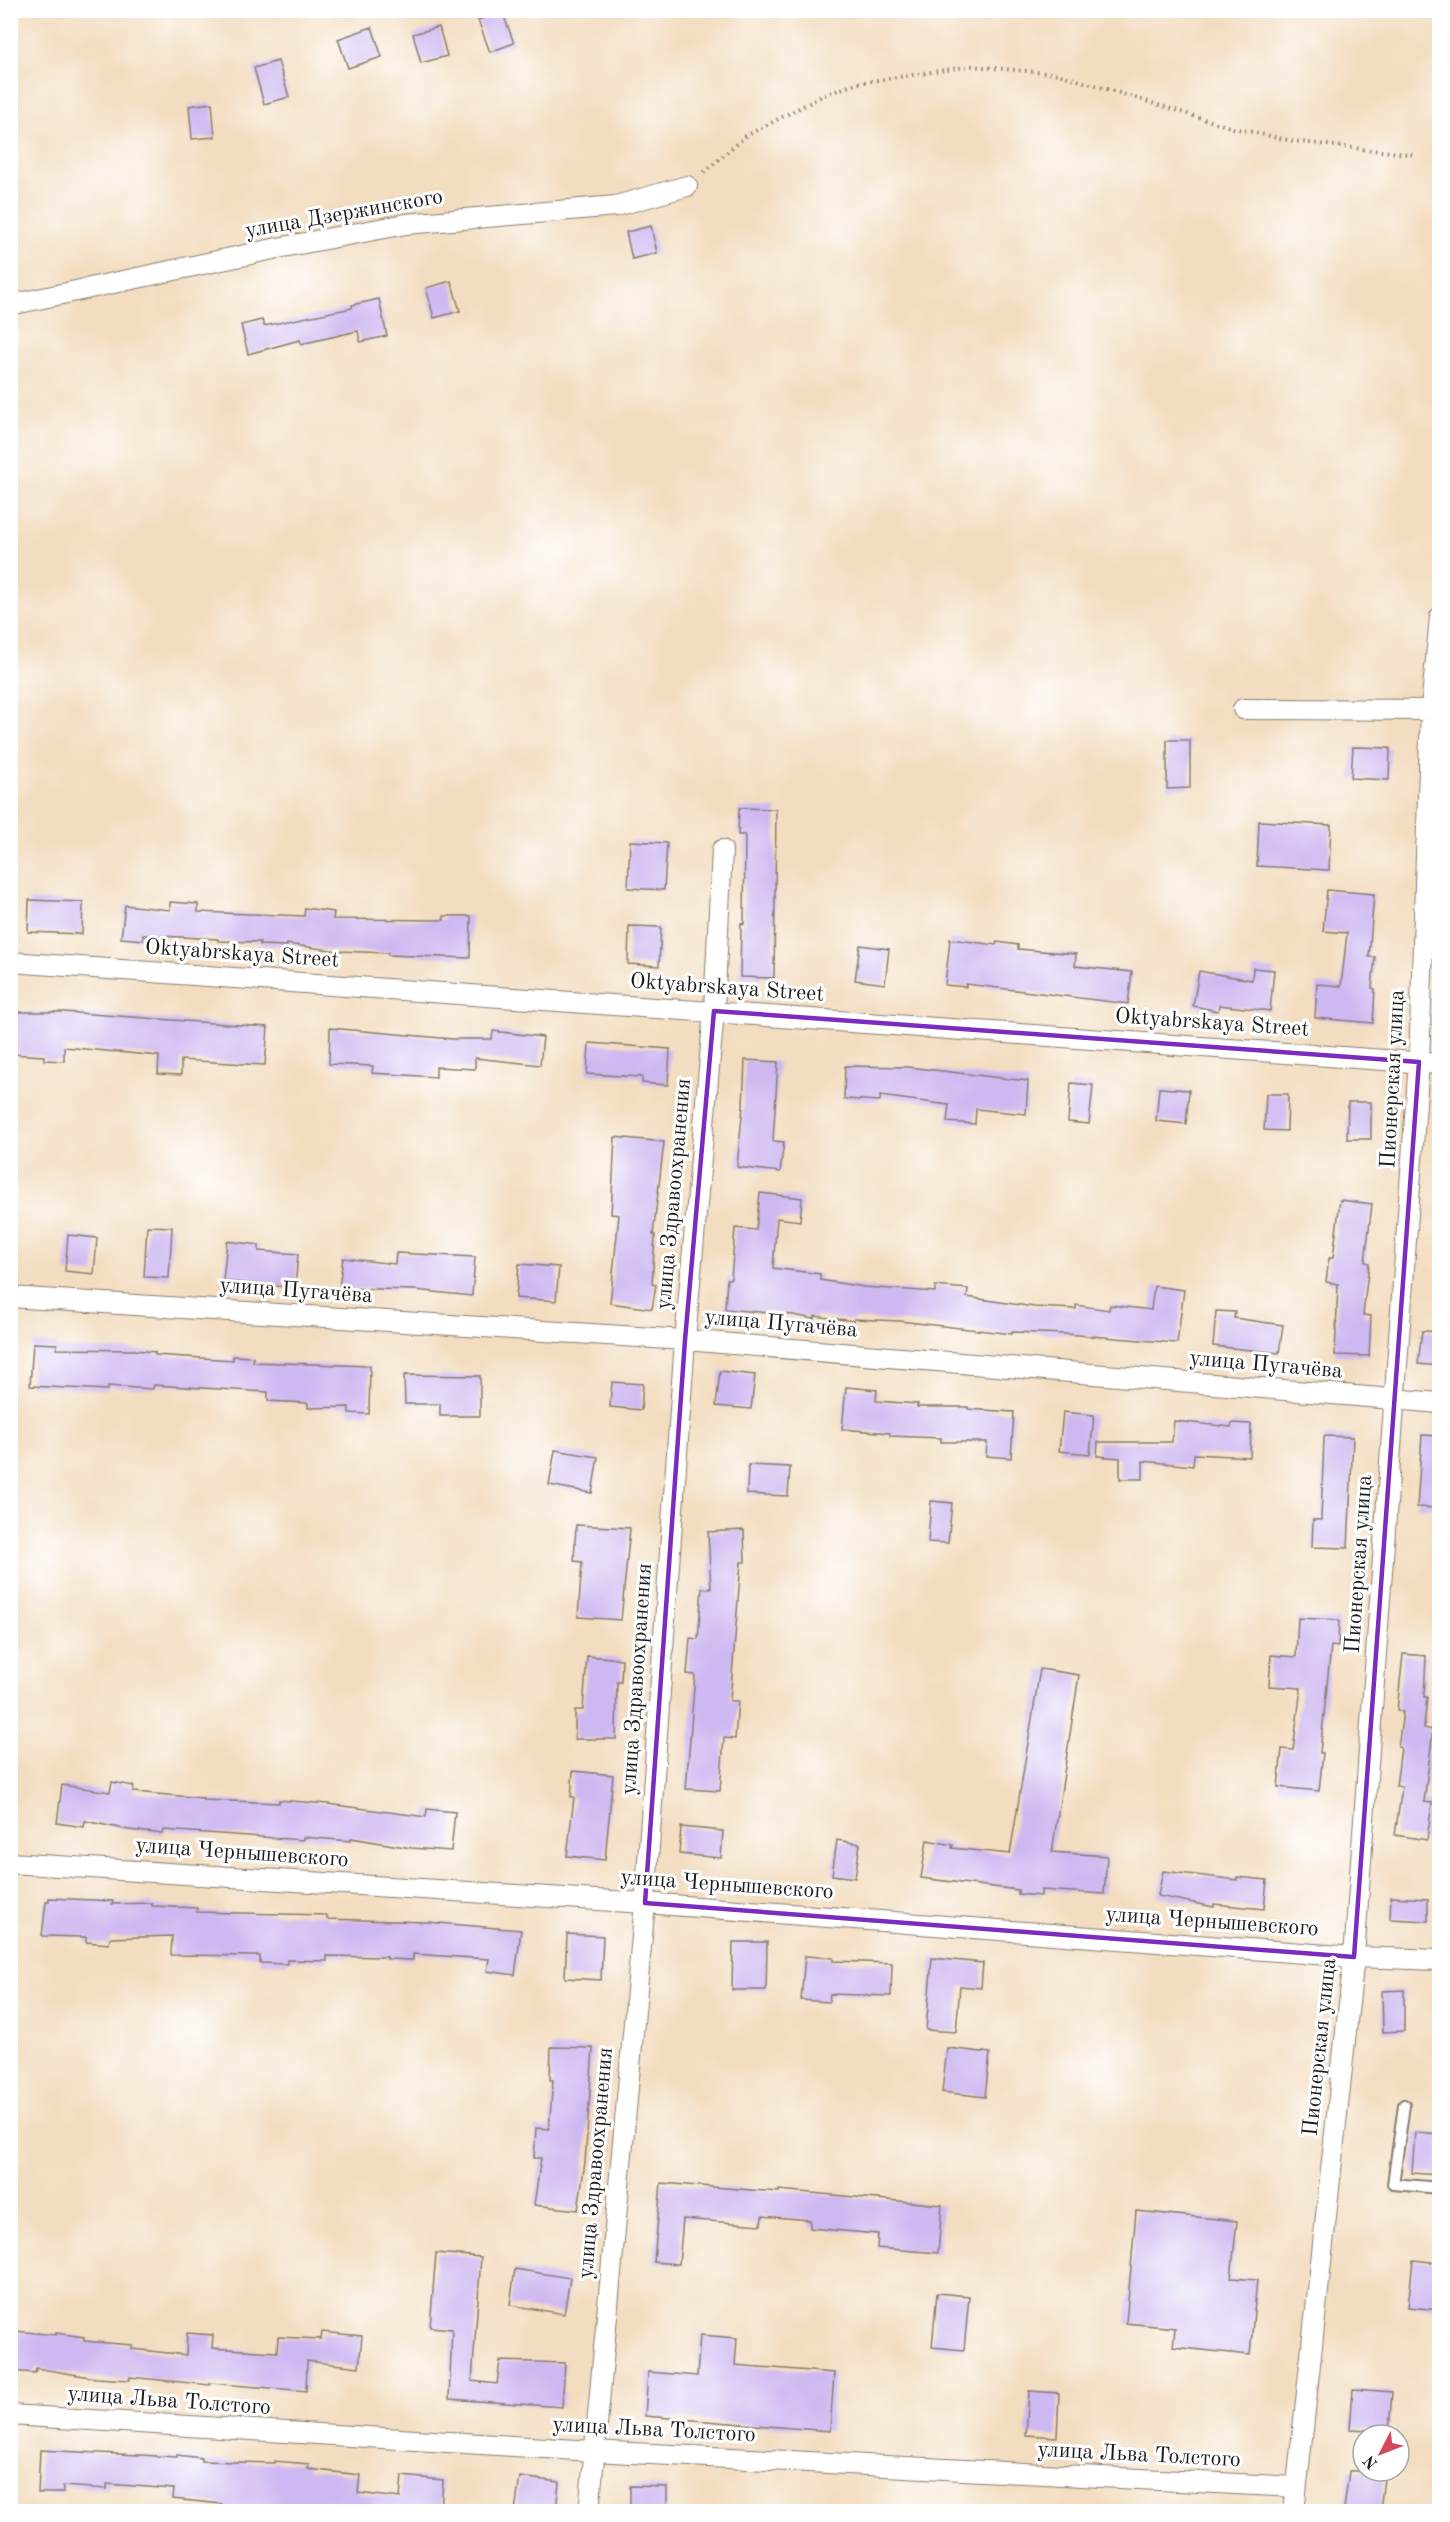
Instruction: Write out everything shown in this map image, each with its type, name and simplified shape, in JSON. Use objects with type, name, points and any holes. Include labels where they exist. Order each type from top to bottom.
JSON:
[{"type":"street","name":"улица Дзержинского","points":[[10,304],[278,248],[406,224],[616,206],[687,186]]},
{"type":"street","name":"Пионерская улица","points":[[1294,2511],[1354,1957],[1419,1062],[1440,617]]},
{"type":"street","points":[[1243,709],[1436,710]]},
{"type":"street","name":"улица Здравоохранения","points":[[589,2511],[645,1903],[685,1340],[714,1011],[722,850]]},
{"type":"street","name":"Oktyabrskaya Street","points":[[10,962],[1440,1064]]},
{"type":"street","name":"улица Пугачёва","points":[[10,1297],[685,1340],[1440,1403]]},
{"type":"street","name":"улица Чернышевского","points":[[10,1863],[645,1903],[1354,1957],[1440,1960]]},
{"type":"street","name":"улица Льва Толстого","points":[[10,2415],[593,2451],[1296,2487]]},
{"type":"lane","points":[[1404,2105],[1393,2184],[1440,2188]]},
{"type":"path","points":[[687,186],[746,136],[824,95],[858,83],[972,66],[1058,74],[1233,128],[1292,141],[1416,155]]},
{"type":"highlighted area","points":[[714,1011],[1419,1062],[1354,1957],[645,1903],[685,1340]]},
{"type":"building","points":[[502,11],[514,43],[490,52],[478,20]]},
{"type":"building","points":[[372,27],[382,57],[348,68],[338,39]]},
{"type":"building","points":[[439,27],[447,56],[421,63],[413,34]]},
{"type":"building","points":[[278,61],[289,97],[264,104],[254,68]]},
{"type":"building","points":[[212,103],[215,137],[192,139],[189,106]]},
{"type":"building","points":[[651,226],[657,253],[632,259],[626,232]]},
{"type":"building","points":[[451,281],[460,311],[434,318],[426,288]]},
{"type":"building","points":[[379,299],[387,336],[360,342],[358,331],[301,344],[300,340],[248,354],[241,325],[262,320],[264,326],[352,308],[352,305]]},
{"type":"building","points":[[1167,740],[1190,740],[1190,788],[1167,789]]},
{"type":"building","points":[[1353,747],[1390,748],[1389,780],[1351,778]]},
{"type":"building","points":[[739,808],[776,809],[774,978],[740,977],[741,923],[744,924],[745,835],[738,835]]},
{"type":"building","points":[[1259,821],[1331,825],[1329,870],[1257,866]]},
{"type":"building","points":[[630,841],[667,843],[664,890],[628,888]]},
{"type":"building","points":[[1327,890],[1374,894],[1369,957],[1375,957],[1372,988],[1375,989],[1373,1023],[1315,1018],[1317,984],[1341,986],[1347,933],[1323,931]]},
{"type":"building","points":[[29,900],[83,902],[82,934],[28,932]]},
{"type":"building","points":[[170,902],[198,904],[198,912],[304,916],[305,908],[334,912],[333,919],[444,920],[444,916],[471,916],[470,958],[388,955],[388,953],[338,951],[287,944],[287,946],[260,945],[260,942],[218,941],[218,939],[143,935],[143,940],[121,938],[125,905],[170,910]]},
{"type":"building","points":[[629,926],[661,927],[659,966],[628,964]]},
{"type":"building","points":[[950,939],[996,945],[997,942],[1018,945],[1018,949],[1076,954],[1075,966],[1132,972],[1128,1004],[966,984],[966,987],[945,985]]},
{"type":"building","points":[[860,945],[889,949],[885,984],[855,980]]},
{"type":"building","points":[[1253,968],[1274,970],[1270,1011],[1219,1005],[1218,1011],[1193,1006],[1199,971],[1252,980]]},
{"type":"building","points":[[10,1012],[64,1012],[268,1027],[265,1065],[181,1060],[181,1075],[158,1074],[159,1056],[64,1047],[64,1061],[44,1060],[44,1056],[10,1054]]},
{"type":"building","points":[[330,1028],[453,1039],[492,1039],[493,1031],[543,1037],[540,1065],[475,1058],[475,1069],[436,1067],[436,1077],[372,1073],[373,1066],[329,1064]]},
{"type":"building","points":[[589,1043],[670,1049],[668,1085],[642,1083],[642,1077],[587,1074]]},
{"type":"building","points":[[745,1060],[778,1062],[773,1141],[784,1142],[780,1172],[737,1167]]},
{"type":"building","points":[[845,1066],[908,1067],[1028,1081],[1026,1114],[976,1109],[975,1124],[947,1122],[949,1105],[880,1096],[880,1101],[844,1099]]},
{"type":"building","points":[[1071,1083],[1093,1085],[1089,1124],[1068,1122]]},
{"type":"building","points":[[1159,1088],[1189,1090],[1186,1124],[1156,1121]]},
{"type":"building","points":[[1266,1094],[1288,1094],[1287,1131],[1264,1130]]},
{"type":"building","points":[[1348,1102],[1371,1102],[1371,1139],[1347,1139]]},
{"type":"building","points":[[615,1137],[664,1142],[653,1235],[655,1235],[652,1284],[656,1285],[652,1309],[610,1303],[619,1215],[611,1214]]},
{"type":"building","points":[[760,1193],[802,1198],[800,1221],[777,1218],[773,1268],[820,1274],[820,1280],[864,1287],[935,1292],[935,1286],[968,1289],[967,1297],[1034,1307],[1076,1309],[1076,1305],[1109,1310],[1110,1305],[1151,1310],[1154,1286],[1184,1290],[1177,1343],[1066,1334],[1012,1332],[1012,1334],[899,1321],[854,1319],[854,1321],[815,1316],[815,1319],[725,1309],[727,1279],[731,1279],[735,1228],[756,1230]]},
{"type":"building","points":[[1340,1200],[1372,1204],[1365,1262],[1369,1263],[1363,1315],[1371,1316],[1369,1356],[1335,1355],[1338,1284],[1326,1282],[1329,1258],[1333,1258]]},
{"type":"building","points":[[147,1226],[172,1227],[169,1278],[144,1277]]},
{"type":"building","points":[[68,1235],[97,1238],[94,1274],[65,1271]]},
{"type":"building","points":[[227,1241],[259,1245],[259,1251],[298,1254],[295,1288],[223,1281]]},
{"type":"building","points":[[396,1253],[475,1257],[472,1296],[415,1290],[339,1288],[343,1258],[395,1264]]},
{"type":"building","points":[[519,1264],[559,1267],[556,1301],[516,1298]]},
{"type":"building","points":[[1216,1311],[1235,1312],[1234,1318],[1283,1325],[1279,1353],[1213,1346]]},
{"type":"building","points":[[1422,1331],[1440,1332],[1440,1366],[1418,1364]]},
{"type":"building","points":[[33,1343],[57,1344],[57,1349],[134,1350],[155,1352],[155,1355],[233,1360],[233,1356],[253,1357],[253,1362],[370,1366],[369,1414],[349,1413],[349,1407],[308,1408],[308,1403],[268,1401],[268,1392],[154,1385],[153,1389],[108,1386],[108,1390],[30,1386]]},
{"type":"building","points":[[720,1371],[755,1375],[751,1409],[716,1406]]},
{"type":"building","points":[[404,1375],[480,1376],[480,1416],[440,1416],[440,1404],[405,1404]]},
{"type":"building","points":[[612,1382],[643,1384],[641,1410],[610,1407]]},
{"type":"building","points":[[846,1387],[877,1390],[876,1401],[918,1404],[917,1407],[968,1407],[968,1409],[1014,1412],[1011,1458],[986,1456],[987,1442],[941,1442],[941,1438],[890,1436],[890,1433],[842,1429]]},
{"type":"building","points":[[1063,1412],[1094,1415],[1090,1454],[1059,1451]]},
{"type":"building","points":[[1174,1421],[1231,1427],[1232,1423],[1251,1424],[1250,1457],[1194,1454],[1193,1466],[1143,1461],[1143,1479],[1120,1479],[1120,1458],[1097,1456],[1098,1442],[1172,1442]]},
{"type":"building","points":[[1422,1435],[1440,1436],[1440,1508],[1417,1507]]},
{"type":"building","points":[[1324,1436],[1353,1437],[1348,1548],[1312,1547],[1313,1520],[1321,1520]]},
{"type":"building","points":[[555,1450],[598,1457],[592,1493],[549,1485]]},
{"type":"building","points":[[748,1465],[790,1467],[788,1496],[747,1494]]},
{"type":"building","points":[[931,1501],[952,1503],[948,1543],[928,1542]]},
{"type":"building","points":[[576,1525],[630,1528],[621,1620],[578,1617],[582,1562],[574,1561]]},
{"type":"building","points":[[744,1530],[745,1562],[741,1562],[730,1701],[738,1701],[735,1739],[724,1738],[720,1791],[686,1789],[695,1675],[687,1674],[690,1638],[698,1639],[702,1588],[711,1589],[708,1532]]},
{"type":"building","points":[[1298,1618],[1339,1620],[1338,1647],[1331,1646],[1320,1753],[1323,1753],[1319,1791],[1278,1787],[1282,1749],[1293,1750],[1301,1688],[1269,1686],[1271,1655],[1296,1657]]},
{"type":"building","points":[[1403,1654],[1426,1656],[1424,1697],[1427,1697],[1424,1728],[1433,1730],[1424,1802],[1432,1803],[1427,1840],[1395,1835],[1402,1787],[1396,1786],[1403,1712],[1397,1711]]},
{"type":"building","points":[[587,1656],[622,1659],[621,1682],[617,1682],[616,1739],[575,1739],[575,1710],[583,1710]]},
{"type":"building","points":[[1040,1669],[1079,1675],[1052,1852],[1107,1856],[1104,1894],[1041,1890],[1041,1896],[1018,1894],[1018,1890],[921,1878],[927,1840],[953,1845],[952,1848],[1010,1854]]},
{"type":"building","points":[[573,1771],[613,1775],[605,1860],[567,1856],[574,1797],[571,1797]]},
{"type":"building","points":[[112,1782],[134,1786],[133,1792],[203,1798],[203,1800],[279,1803],[279,1800],[426,1817],[427,1809],[455,1812],[451,1851],[411,1848],[351,1838],[351,1841],[303,1837],[303,1840],[164,1830],[163,1834],[85,1821],[84,1827],[57,1823],[62,1785],[110,1792]]},
{"type":"building","points":[[681,1827],[723,1831],[721,1858],[679,1854]]},
{"type":"building","points":[[837,1840],[860,1844],[855,1878],[832,1875]]},
{"type":"building","points":[[1163,1871],[1237,1880],[1237,1877],[1267,1880],[1264,1909],[1214,1904],[1214,1907],[1158,1896]]},
{"type":"building","points":[[1391,1897],[1428,1899],[1428,1921],[1390,1919]]},
{"type":"building","points":[[49,1898],[113,1901],[112,1904],[152,1903],[152,1906],[197,1908],[197,1912],[327,1915],[327,1919],[427,1922],[521,1930],[515,1975],[487,1971],[489,1959],[413,1954],[413,1960],[327,1956],[327,1961],[287,1960],[287,1964],[260,1963],[260,1956],[171,1955],[172,1936],[110,1938],[109,1944],[86,1942],[86,1937],[42,1936],[46,1902],[49,1902]]},
{"type":"building","points":[[567,1934],[603,1936],[601,1980],[565,1978]]},
{"type":"building","points":[[733,1942],[767,1942],[766,1990],[732,1990]]},
{"type":"building","points":[[805,1956],[833,1958],[833,1961],[892,1963],[891,1996],[830,1994],[829,2002],[801,2000]]},
{"type":"building","points":[[932,1958],[983,1963],[981,1988],[960,1986],[956,2032],[926,2030]]},
{"type":"building","points":[[1404,1990],[1404,2031],[1383,2032],[1382,1991]]},
{"type":"building","points":[[551,2047],[593,2048],[585,2162],[578,2210],[534,2205],[541,2158],[534,2158],[536,2128],[549,2129],[553,2080],[550,2080]]},
{"type":"building","points":[[947,2048],[990,2053],[985,2097],[942,2092]]},
{"type":"building","points":[[1415,2132],[1440,2134],[1440,2175],[1412,2173]]},
{"type":"building","points":[[661,2183],[779,2192],[779,2190],[942,2205],[938,2253],[877,2248],[878,2234],[810,2228],[810,2220],[762,2216],[761,2225],[683,2219],[679,2264],[654,2262]]},
{"type":"building","points":[[1136,2211],[1237,2221],[1231,2278],[1257,2280],[1250,2355],[1173,2347],[1175,2328],[1126,2323]]},
{"type":"building","points":[[436,2253],[481,2257],[472,2381],[497,2384],[500,2361],[565,2363],[562,2407],[449,2399],[452,2329],[430,2327]]},
{"type":"building","points":[[1413,2260],[1440,2263],[1440,2310],[1408,2307]]},
{"type":"building","points":[[515,2269],[570,2278],[564,2314],[510,2305]]},
{"type":"building","points":[[937,2293],[969,2296],[964,2350],[932,2347]]},
{"type":"building","points":[[15,2331],[56,2335],[56,2333],[84,2337],[84,2341],[132,2345],[132,2349],[186,2355],[187,2333],[213,2335],[212,2348],[277,2352],[278,2337],[321,2339],[322,2332],[362,2336],[359,2367],[307,2361],[306,2391],[130,2377],[130,2380],[96,2378],[36,2368],[35,2373],[10,2371]]},
{"type":"building","points":[[700,2335],[737,2338],[735,2365],[834,2373],[830,2431],[645,2416],[648,2372],[697,2376]]},
{"type":"building","points":[[1353,2389],[1392,2392],[1390,2423],[1351,2423],[1350,2429]]},
{"type":"building","points":[[1029,2391],[1059,2393],[1057,2437],[1026,2435]]},
{"type":"building","points":[[40,2450],[177,2457],[177,2455],[202,2458],[202,2461],[274,2463],[274,2461],[309,2464],[308,2469],[360,2475],[358,2493],[400,2498],[402,2476],[443,2480],[441,2511],[302,2511],[245,2506],[245,2509],[221,2508],[222,2504],[173,2499],[174,2489],[107,2484],[107,2489],[63,2486],[63,2493],[38,2493]]},
{"type":"building","points":[[1349,2471],[1351,2471],[1351,2483],[1384,2483],[1380,2511],[1344,2509]]},
{"type":"building","points":[[520,2477],[559,2482],[556,2511],[515,2511]]},
{"type":"building","points":[[630,2486],[667,2487],[667,2511],[630,2511]]}]
